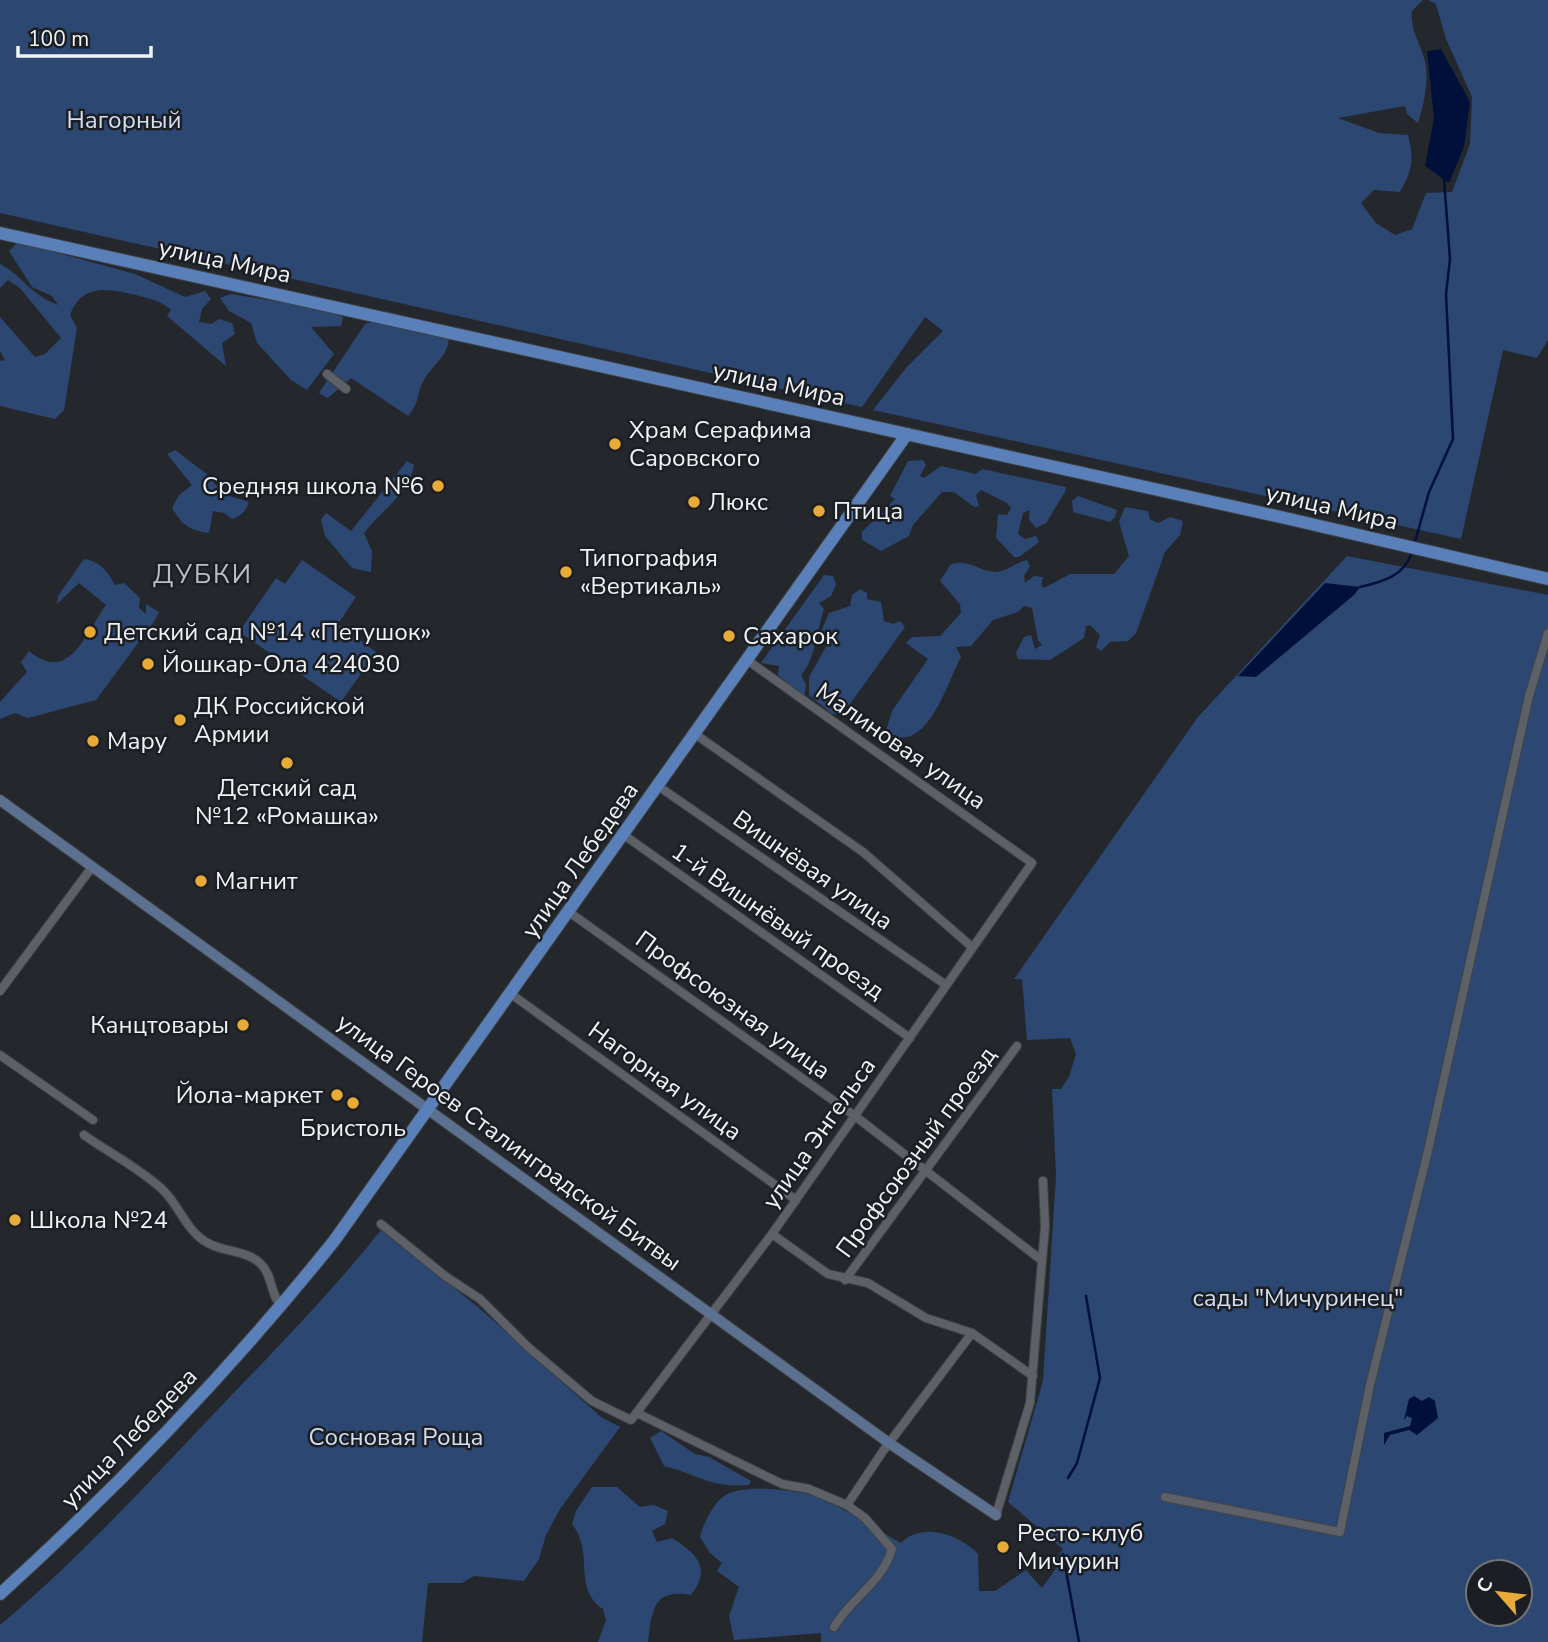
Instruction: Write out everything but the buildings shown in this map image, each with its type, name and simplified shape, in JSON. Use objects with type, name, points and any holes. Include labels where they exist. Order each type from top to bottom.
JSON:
[{"type":"main road","name":"улица Мира","points":[[0,233],[1548,579]]},
{"type":"main road","name":"улица Лебедева","points":[[0,1594],[121,1478],[282,1307],[334,1241],[907,434]]},
{"type":"street","points":[[327,374],[346,389]]},
{"type":"street","points":[[1165,1497],[1340,1532],[1370,1385],[1427,1151],[1529,696],[1548,633]]},
{"type":"street","name":"Малиновая улица","points":[[747,660],[1031,863]]},
{"type":"street","points":[[695,734],[863,852],[972,947]]},
{"type":"street","name":"Вишнёвая улица","points":[[659,786],[946,985]]},
{"type":"street","name":"улица Героев Сталинградской Битвы","points":[[0,800],[889,1443],[996,1515]]},
{"type":"street","name":"1-й Вишнёвый проезд","points":[[624,835],[910,1038]]},
{"type":"street","name":"улица Энгельса","points":[[634,1417],[772,1234],[1031,863]]},
{"type":"street","points":[[0,991],[92,867]]},
{"type":"street","name":"Профсоюзная улица","points":[[569,912],[855,1116],[1040,1259]]},
{"type":"street","name":"Нагорная улица","points":[[511,994],[796,1200]]},
{"type":"street","name":"Профсоюзный проезд","points":[[845,1280],[1017,1046]]},
{"type":"street","points":[[0,1055],[93,1120]]},
{"type":"street","points":[[84,1135],[161,1188],[181,1209],[195,1233],[218,1250],[253,1257],[265,1268],[273,1295],[282,1307]]},
{"type":"street","points":[[996,1515],[1030,1402],[1040,1259],[1045,1226],[1043,1181]]},
{"type":"street","points":[[380,1224],[445,1276],[480,1299],[527,1346],[592,1401],[634,1417],[782,1484],[809,1489],[847,1505],[865,1518],[892,1549],[878,1579],[853,1602],[834,1627]]},
{"type":"street","points":[[772,1234],[828,1274],[845,1280],[868,1283],[926,1318],[972,1333],[1033,1376]]},
{"type":"street","points":[[847,1505],[889,1443],[972,1333]]},
{"type":"green space","name":"Нагорный","points":[[0,0],[1423,0],[1412,11],[1414,29],[1426,66],[1424,100],[1418,123],[1407,114],[1405,106],[1338,118],[1379,133],[1408,135],[1411,164],[1400,192],[1374,190],[1361,203],[1376,223],[1395,235],[1412,229],[1426,193],[1452,192],[1470,144],[1472,97],[1446,39],[1436,4],[1428,0],[1548,0],[1548,340],[1537,358],[1503,350],[1461,539],[873,410],[906,368],[943,331],[925,317],[862,407],[0,213]]},
{"type":"green space","points":[[18,242],[135,274],[185,297],[205,291],[211,299],[202,309],[199,322],[211,324],[219,319],[232,323],[235,334],[222,343],[226,366],[167,316],[171,310],[163,304],[126,293],[98,290],[82,297],[70,315],[77,328],[64,410],[55,419],[0,406],[0,361],[5,360],[0,351],[0,317],[35,357],[45,354],[61,338],[20,288],[8,280],[0,288],[0,264],[40,296],[58,305],[52,296],[32,287],[9,251]]},
{"type":"green space","points":[[231,294],[319,308],[343,317],[341,326],[311,327],[334,354],[307,390],[291,380],[257,343],[251,323],[229,311],[220,298]]},
{"type":"green space","points":[[382,319],[449,336],[446,349],[424,380],[415,406],[408,416],[351,378],[328,398],[319,393],[365,324]]},
{"type":"green space","points":[[175,450],[208,475],[223,494],[249,502],[243,513],[232,519],[224,513],[213,511],[209,533],[191,528],[183,522],[172,508],[179,495],[192,485],[167,454]]},
{"type":"green space","points":[[923,460],[926,465],[920,476],[924,478],[941,466],[976,474],[982,469],[1066,487],[1065,492],[1046,523],[1036,528],[1029,520],[1030,510],[1023,513],[1018,534],[1025,539],[1036,536],[1039,542],[1019,557],[1014,557],[996,538],[998,514],[1007,515],[1011,508],[1007,503],[981,490],[976,495],[979,506],[974,507],[954,492],[942,492],[913,525],[909,536],[881,551],[862,540],[862,532],[895,499],[890,496],[908,461]]},
{"type":"green space","points":[[407,461],[414,465],[406,485],[364,533],[372,551],[371,572],[352,568],[325,536],[321,520],[326,513],[351,531]]},
{"type":"green space","points":[[1078,496],[1117,510],[1115,517],[1110,522],[1073,512],[1072,501]]},
{"type":"green space","points":[[1125,507],[1148,511],[1150,519],[1158,523],[1170,517],[1183,521],[1180,535],[1165,552],[1136,633],[1128,641],[1110,642],[1101,651],[1096,647],[1100,635],[1090,625],[1086,626],[1084,638],[1050,660],[1018,659],[1016,653],[1024,637],[1031,635],[1035,649],[1042,645],[1038,640],[1032,608],[1024,606],[1018,612],[993,620],[971,646],[956,647],[961,657],[933,715],[923,727],[912,735],[900,737],[886,731],[892,711],[928,659],[906,643],[912,637],[940,636],[961,613],[960,604],[940,581],[951,564],[964,563],[999,572],[1027,560],[1030,566],[1024,576],[1025,583],[1034,576],[1043,577],[1041,585],[1044,588],[1070,574],[1114,574],[1129,556],[1119,522]]},
{"type":"green space","name":"сады \"Мичуринец\"","points":[[1347,556],[1548,595],[1548,1642],[821,1642],[821,1633],[734,1640],[729,1616],[739,1587],[717,1571],[722,1563],[710,1553],[700,1537],[712,1509],[724,1496],[732,1492],[771,1489],[811,1495],[841,1508],[901,1543],[919,1533],[951,1536],[978,1554],[979,1591],[995,1591],[1026,1570],[1042,1588],[1059,1564],[1055,1560],[1063,1549],[1008,1502],[1043,1381],[1056,1175],[1052,1089],[1061,1089],[1069,1077],[1076,1054],[1070,1038],[1027,1040],[1022,979],[1014,979],[1198,717]]},
{"type":"green space","name":"Детский сад №14 «Петушок»","points":[[84,559],[103,568],[115,585],[124,583],[140,598],[139,608],[146,614],[146,604],[159,612],[155,620],[96,700],[28,718],[15,713],[0,719],[0,702],[27,672],[21,662],[29,651],[43,660],[55,662],[65,659],[83,642],[106,605],[79,583],[57,604],[58,596]]},
{"type":"green space","points":[[302,560],[356,597],[338,624],[376,652],[341,702],[239,632],[276,578],[285,584]]},
{"type":"green space","points":[[824,575],[833,576],[836,584],[831,596],[819,603],[824,609],[813,653],[801,675],[806,685],[804,697],[778,675],[779,666],[761,663]]},
{"type":"green space","points":[[860,589],[867,593],[867,599],[881,602],[884,621],[893,624],[900,621],[905,627],[848,707],[840,714],[832,714],[809,695],[809,677],[827,645],[819,636],[829,613],[850,606],[852,595]]},
{"type":"green space","name":"Сосновая Роща","points":[[381,1230],[478,1307],[601,1417],[620,1427],[560,1509],[546,1535],[539,1559],[524,1581],[474,1576],[462,1583],[428,1583],[422,1642],[0,1642],[0,1625],[54,1577],[131,1501],[295,1328]]},
{"type":"green space","points":[[661,1431],[695,1454],[709,1457],[751,1481],[749,1485],[714,1483],[664,1466],[650,1438]]},
{"type":"green space","points":[[592,1487],[617,1487],[640,1507],[654,1505],[668,1511],[665,1524],[652,1531],[657,1542],[672,1538],[699,1562],[700,1577],[691,1595],[668,1595],[656,1605],[648,1642],[598,1642],[606,1620],[603,1609],[588,1591],[582,1547],[572,1524],[576,1511]]},
{"type":"shaded area","points":[[1441,49],[1470,102],[1464,147],[1449,183],[1425,166],[1434,118],[1427,51]]},
{"type":"shaded area","points":[[1325,583],[1360,587],[1354,595],[1256,677],[1238,676]]},
{"type":"shaded area","points":[[1414,1396],[1422,1401],[1429,1397],[1435,1401],[1438,1418],[1417,1435],[1409,1430],[1390,1435],[1384,1445],[1384,1433],[1410,1426],[1412,1418],[1407,1416],[1404,1420],[1409,1399]]},
{"type":"waterway","points":[[1415,542],[1429,492],[1453,439],[1446,294],[1450,259],[1444,179]]},
{"type":"waterway","points":[[1360,587],[1392,577],[1404,567],[1412,552]]},
{"type":"waterway","points":[[1068,1478],[1077,1463],[1100,1378],[1086,1296]]},
{"type":"waterway","points":[[1063,1554],[1079,1642]]},
{"type":"place","name":"Храм Серафима Саровского","points":[[615,444]]},
{"type":"place","name":"Средняя школа №6","points":[[438,486]]},
{"type":"place","name":"Люкс","points":[[694,502]]},
{"type":"place","name":"Птица","points":[[819,511]]},
{"type":"place","name":"Типография «Вертикаль»","points":[[566,572]]},
{"type":"place","name":"Детский сад №14 «Петушок»","points":[[90,632]]},
{"type":"place","name":"Сахарок","points":[[729,636]]},
{"type":"place","name":"Йошкар-Ола 424030","points":[[148,664]]},
{"type":"place","name":"ДК Российской Армии","points":[[180,720]]},
{"type":"place","name":"Мару","points":[[93,741]]},
{"type":"place","name":"Детский сад №12 «Ромашка»","points":[[287,763]]},
{"type":"place","name":"Магнит","points":[[201,881]]},
{"type":"place","name":"Канцтовары","points":[[243,1025]]},
{"type":"place","name":"Йола-маркет","points":[[337,1095]]},
{"type":"place","name":"Бристоль","points":[[353,1103]]},
{"type":"place","name":"Школа №24","points":[[15,1220]]},
{"type":"place","name":"Ресто-клуб Мичурин","points":[[1003,1547]]},
{"type":"district","name":"ДУБКИ","points":[[203,574]]}]
